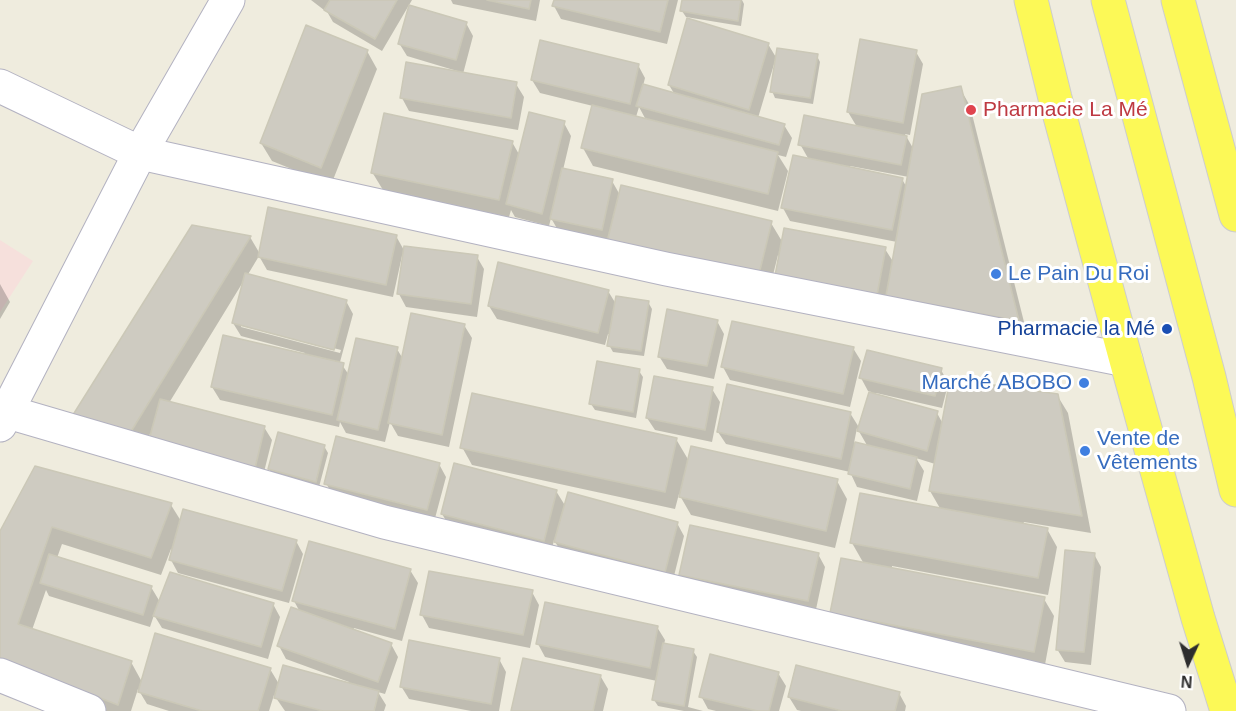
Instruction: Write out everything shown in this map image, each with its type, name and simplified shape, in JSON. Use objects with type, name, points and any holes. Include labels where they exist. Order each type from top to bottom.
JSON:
[{"type":"main road","points":[[1031,0],[1125,360],[1198,618],[1227,711]]},
{"type":"main road","points":[[1108,0],[1209,377],[1236,490]]},
{"type":"main road","points":[[1178,0],[1236,215]]},
{"type":"street","points":[[228,0],[140,153],[4,418],[384,522],[1169,711]]},
{"type":"street","points":[[0,86],[140,153],[666,269],[1125,360]]},
{"type":"street","points":[[0,675],[89,711]]},
{"type":"shaded area","points":[[0,240],[33,261],[0,312]]},
{"type":"building","points":[[330,0],[397,0],[375,39],[324,10]]},
{"type":"building","points":[[487,0],[531,0],[529,9]]},
{"type":"building","points":[[554,0],[668,0],[660,32],[552,6]]},
{"type":"building","points":[[682,0],[741,0],[738,21],[680,11]]},
{"type":"building","points":[[409,5],[467,22],[456,60],[398,44]]},
{"type":"building","points":[[687,18],[769,43],[749,110],[668,85]]},
{"type":"building","points":[[306,25],[368,50],[321,168],[260,143]]},
{"type":"building","points":[[860,39],[917,50],[903,123],[847,112]]},
{"type":"building","points":[[540,40],[639,64],[630,104],[531,80]]},
{"type":"building","points":[[777,48],[818,54],[810,98],[770,92]]},
{"type":"building","points":[[406,62],[517,82],[511,118],[400,98]]},
{"type":"building","points":[[643,84],[785,124],[779,145],[636,106]]},
{"type":"building","points":[[961,86],[1019,321],[886,296],[922,94]]},
{"type":"building","points":[[592,105],[778,152],[768,194],[581,148]]},
{"type":"building","points":[[529,112],[565,121],[542,214],[506,204]]},
{"type":"building","points":[[384,113],[513,141],[499,200],[371,173]]},
{"type":"building","points":[[804,115],[907,136],[901,165],[798,145]]},
{"type":"building","points":[[793,155],[903,178],[892,230],[781,208]]},
{"type":"building","points":[[562,168],[613,179],[602,230],[550,219]]},
{"type":"building","points":[[621,185],[772,221],[758,278],[607,242]]},
{"type":"building","points":[[268,207],[397,235],[386,285],[258,257]]},
{"type":"building","points":[[192,225],[251,236],[127,438],[71,418]]},
{"type":"building","points":[[784,228],[886,247],[876,300],[774,281]]},
{"type":"building","points":[[404,246],[478,255],[471,304],[397,294]]},
{"type":"building","points":[[498,262],[609,290],[598,333],[488,306]]},
{"type":"building","points":[[245,273],[347,300],[334,350],[232,323]]},
{"type":"building","points":[[616,296],[649,301],[641,351],[607,346]]},
{"type":"building","points":[[667,309],[718,320],[707,366],[658,357]]},
{"type":"building","points":[[411,313],[465,324],[442,435],[388,423]]},
{"type":"building","points":[[732,321],[854,347],[843,394],[721,367]]},
{"type":"building","points":[[223,335],[344,363],[332,415],[211,387]]},
{"type":"building","points":[[356,338],[398,347],[378,430],[337,420]]},
{"type":"building","points":[[867,350],[942,368],[935,396],[859,378]]},
{"type":"building","points":[[597,361],[640,369],[633,412],[589,404]]},
{"type":"building","points":[[654,376],[713,387],[705,430],[646,418]]},
{"type":"building","points":[[950,379],[1058,394],[1082,516],[929,491]]},
{"type":"building","points":[[727,384],[851,412],[841,459],[717,432]]},
{"type":"building","points":[[869,392],[938,411],[927,451],[857,431]]},
{"type":"building","points":[[472,393],[677,438],[665,492],[460,448]]},
{"type":"building","points":[[160,399],[265,426],[255,468],[149,440]]},
{"type":"building","points":[[278,432],[325,445],[316,482],[268,469]]},
{"type":"building","points":[[336,436],[440,463],[427,510],[324,484]]},
{"type":"building","points":[[855,442],[917,457],[910,489],[848,474]]},
{"type":"building","points":[[691,446],[838,479],[826,531],[679,497]]},
{"type":"building","points":[[454,463],[557,490],[544,541],[441,514]]},
{"type":"building","points":[[35,466],[172,503],[151,558],[52,527],[18,624],[132,661],[118,705],[0,658],[0,531]]},
{"type":"building","points":[[568,492],[678,522],[665,572],[554,542]]},
{"type":"building","points":[[860,493],[1048,528],[1038,578],[850,543]]},
{"type":"building","points":[[183,509],[297,540],[282,591],[169,560]]},
{"type":"building","points":[[690,525],[819,553],[808,601],[679,575]]},
{"type":"building","points":[[309,541],[411,569],[395,629],[292,601]]},
{"type":"building","points":[[1065,550],[1095,553],[1084,652],[1056,650]]},
{"type":"building","points":[[49,554],[152,586],[143,615],[40,583]]},
{"type":"building","points":[[841,558],[1045,597],[1034,652],[830,613]]},
{"type":"building","points":[[429,571],[533,590],[523,635],[420,615]]},
{"type":"building","points":[[170,572],[274,603],[261,647],[153,616]]},
{"type":"building","points":[[545,602],[658,626],[650,668],[536,644]]},
{"type":"building","points":[[291,607],[392,643],[378,682],[277,646]]},
{"type":"building","points":[[155,633],[271,668],[258,711],[202,711],[138,692]]},
{"type":"building","points":[[409,640],[500,658],[491,704],[400,687]]},
{"type":"building","points":[[663,643],[694,649],[684,706],[652,700]]},
{"type":"building","points":[[710,654],[779,672],[769,711],[758,711],[699,697]]},
{"type":"building","points":[[523,658],[601,675],[593,711],[511,711]]},
{"type":"building","points":[[283,665],[379,691],[374,711],[323,711],[274,698]]},
{"type":"building","points":[[796,665],[900,692],[895,711],[842,711],[788,697]]},
{"type":"place","name":"Pharmacie La Mé","points":[[971,110]]},
{"type":"place","name":"Le Pain Du Roi","points":[[996,274]]},
{"type":"place","name":"Pharmacie la Mé","points":[[1167,329]]},
{"type":"place","name":"Marché ABOBO","points":[[1084,383]]},
{"type":"place","name":"Vente de Vêtements","points":[[1085,451]]}]
